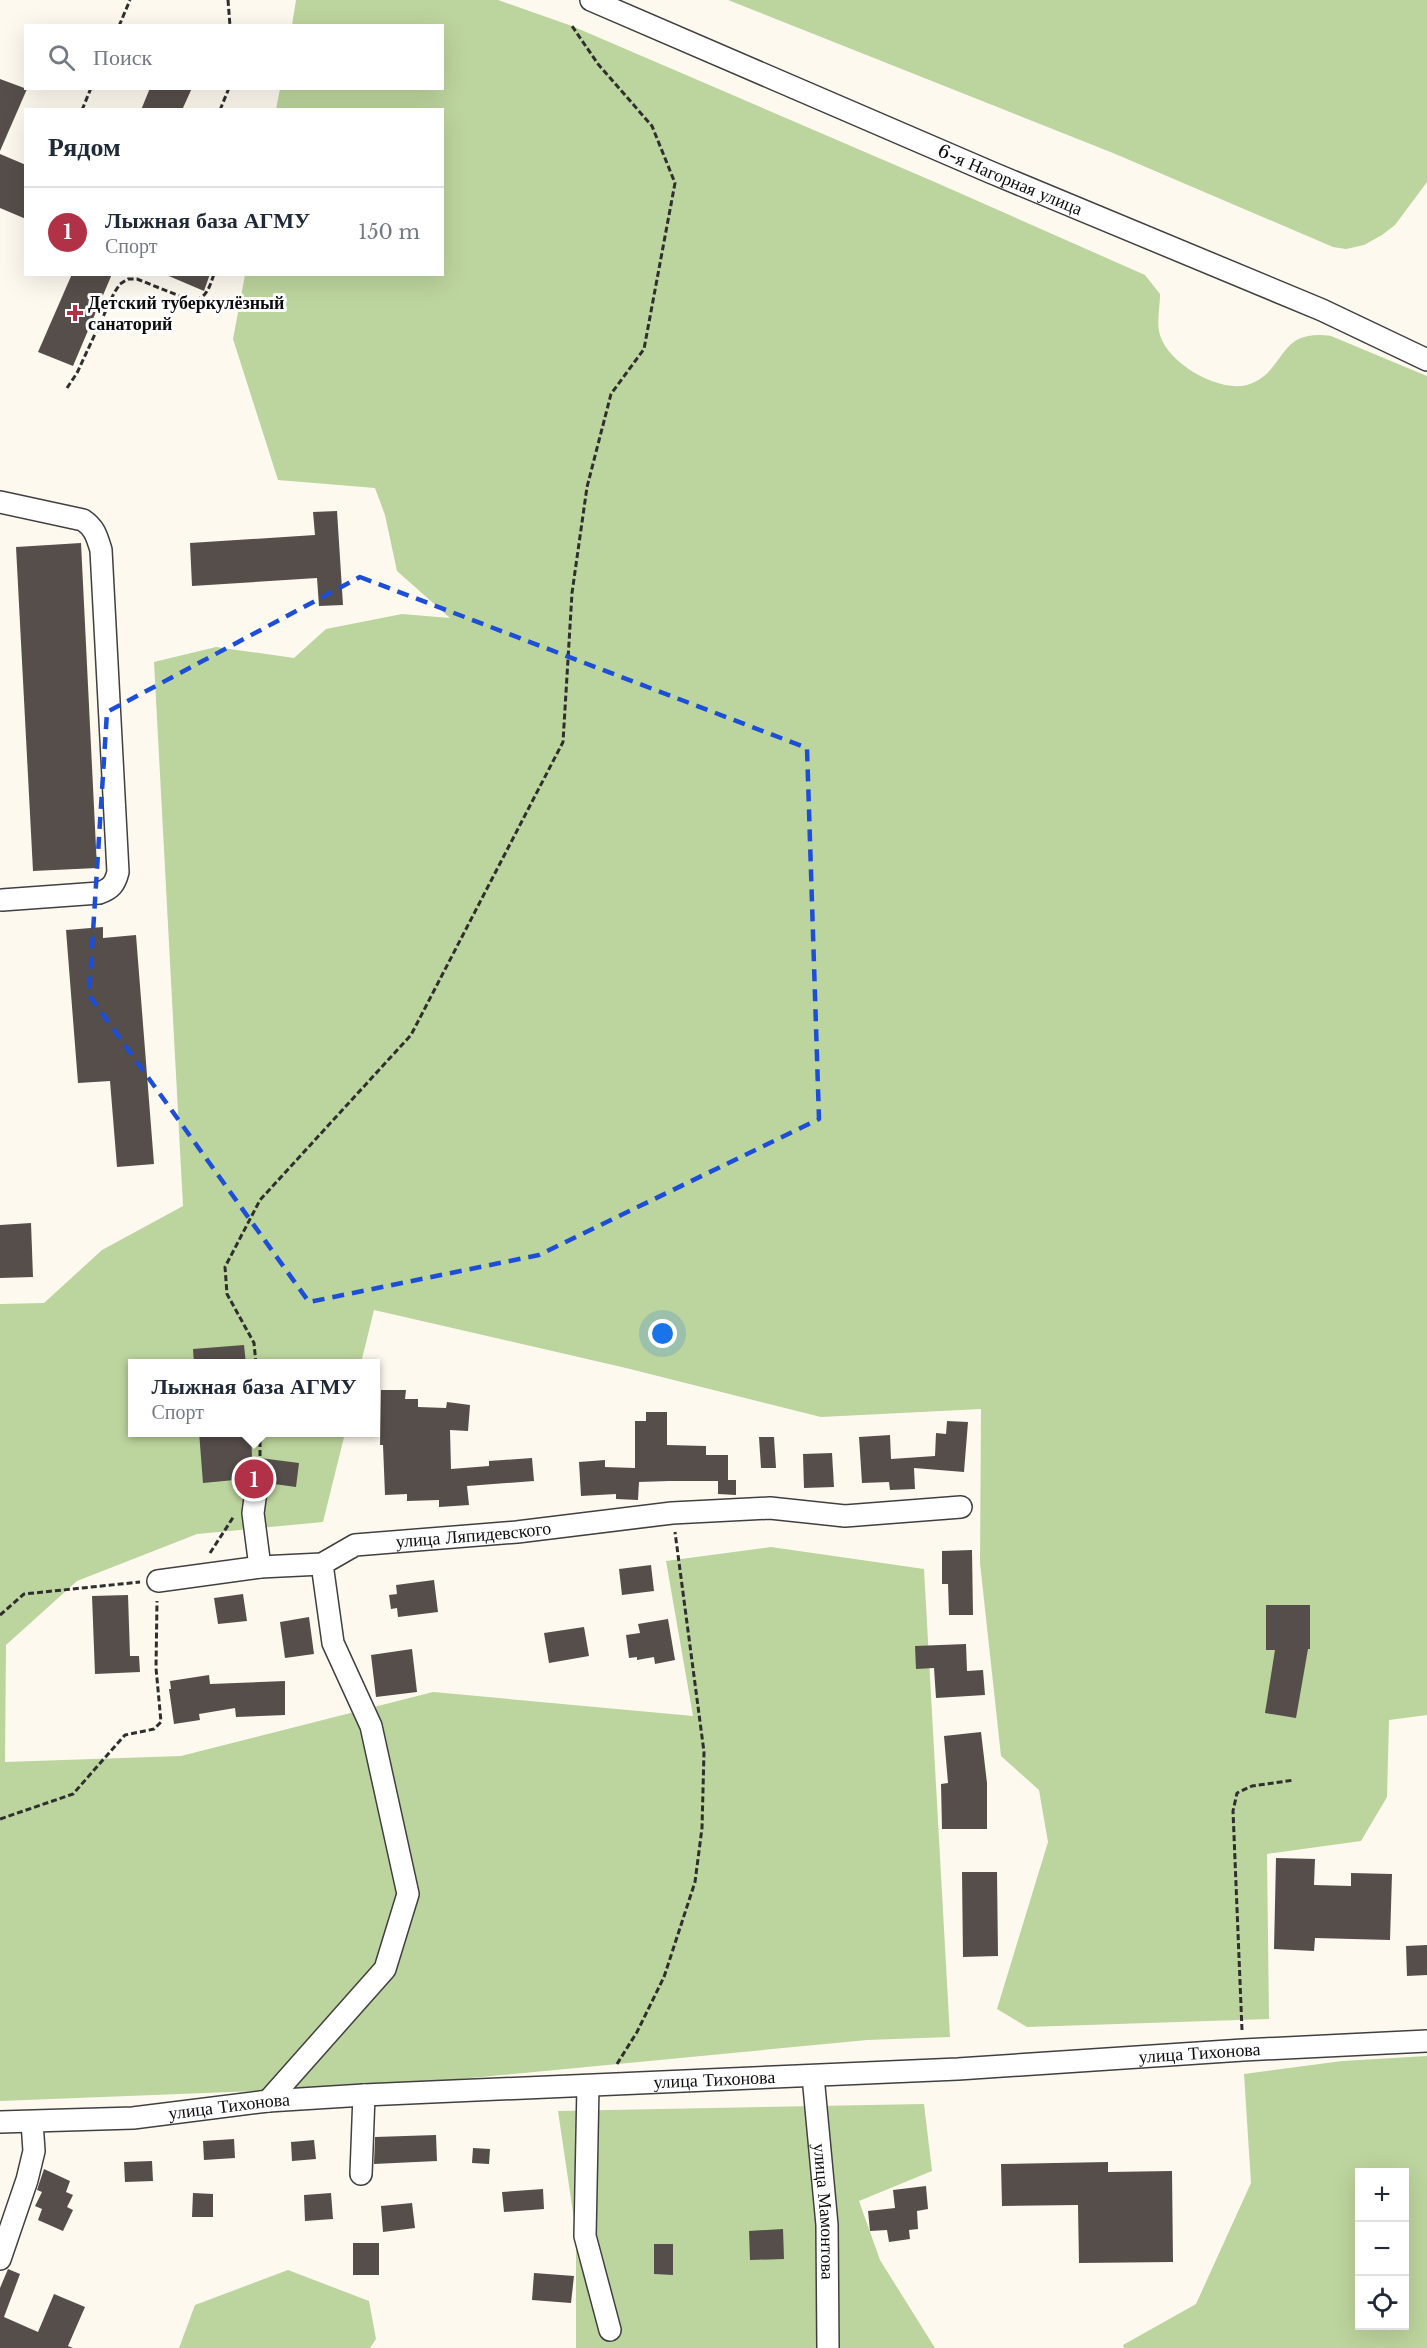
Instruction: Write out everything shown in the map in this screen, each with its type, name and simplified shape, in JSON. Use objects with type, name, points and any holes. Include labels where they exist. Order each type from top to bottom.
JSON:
[{"type":"street","name":"6-я Нагорная улица","points":[[591,0],[990,172],[1322,310],[1427,360]]},
{"type":"street","points":[[0,502],[83,520],[92,525],[97,535],[102,562],[118,872],[116,881],[109,889],[99,893],[1,898]]},
{"type":"street","points":[[257,1484],[253,1513],[260,1567]]},
{"type":"street","name":"улица Ляпидевского","points":[[158,1581],[260,1567],[322,1564],[355,1545],[517,1532],[672,1513],[770,1508],[845,1516],[961,1507]]},
{"type":"street","points":[[268,2101],[385,1969],[408,1894],[371,1726],[333,1642],[322,1564]]},
{"type":"street","name":"улица Тихонова","points":[[0,2122],[133,2118],[268,2101],[364,2095],[958,2069],[1243,2050],[1427,2041]]},
{"type":"street","name":"улица Мамонтова","points":[[813,2076],[827,2225],[828,2348]]},
{"type":"street","points":[[594,2085],[585,2236],[610,2330]]},
{"type":"street","points":[[361,2174],[364,2095]]},
{"type":"street","points":[[0,2259],[27,2180],[34,2151],[32,2122]]},
{"type":"path","points":[[120,24],[130,0]]},
{"type":"path","points":[[228,0],[230,24]]},
{"type":"path","points":[[256,1359],[254,1343],[227,1294],[225,1267],[260,1200],[411,1035],[563,742],[572,593],[587,487],[611,394],[644,349],[675,183],[651,126],[598,64],[572,26]]},
{"type":"path","points":[[83,108],[91,90]]},
{"type":"path","points":[[221,108],[228,90]]},
{"type":"path","points":[[67,388],[77,373],[108,304],[120,284],[128,279],[137,279],[192,301],[201,299],[207,293],[213,276]]},
{"type":"path","points":[[257,1484],[260,1437]]},
{"type":"path","points":[[594,2085],[619,2062],[637,2032],[664,1977],[695,1882],[702,1828],[704,1752],[672,1513]]},
{"type":"path","points":[[203,1557],[212,1552],[236,1514]]},
{"type":"path","points":[[0,1615],[24,1594],[158,1581],[156,1668],[161,1722],[154,1729],[125,1735],[73,1794],[0,1818]]},
{"type":"path","points":[[1243,2050],[1233,1811],[1237,1793],[1252,1786],[1294,1780]]},
{"type":"highlighted area","points":[[360,577],[807,748],[819,1119],[539,1255],[309,1302],[89,995],[107,712]]},
{"type":"green space","points":[[296,0],[498,0],[572,26],[1145,275],[1160,294],[1158,327],[1163,343],[1182,364],[1210,380],[1224,385],[1250,384],[1262,378],[1291,344],[1301,338],[1314,335],[1331,336],[1427,376],[1427,1715],[1389,1720],[1387,1797],[1361,1841],[1267,1854],[1269,2019],[1027,2027],[997,2009],[1048,1842],[1039,1790],[1001,1756],[980,1563],[981,1409],[821,1417],[626,1368],[374,1310],[362,1359],[128,1359],[128,1437],[344,1437],[323,1522],[197,1534],[77,1581],[6,1645],[5,1762],[181,1756],[433,1692],[693,1716],[666,1561],[771,1547],[924,1569],[950,2037],[867,2040],[388,2086],[0,2101],[0,1304],[44,1303],[102,1250],[183,1206],[154,662],[216,647],[294,658],[326,629],[402,614],[450,618],[397,571],[385,515],[375,488],[278,480],[233,339],[245,276],[444,276],[444,108],[276,108],[280,90],[444,90],[444,24],[292,24]]},
{"type":"green space","points":[[728,0],[1427,0],[1427,182],[1395,225],[1382,235],[1364,245],[1346,249],[1333,247],[1113,153]]},
{"type":"green space","points":[[1427,2056],[1427,2348],[1124,2348],[1123,2345],[1196,2304],[1251,2183],[1244,2074],[1342,2061]]},
{"type":"green space","points":[[924,2104],[932,2171],[859,2201],[880,2260],[935,2348],[576,2348],[576,2233],[558,2111]]},
{"type":"green space","points":[[288,2270],[369,2301],[376,2339],[370,2348],[179,2348],[195,2305]]},
{"type":"building","points":[[0,79],[27,90],[0,151]]},
{"type":"building","points":[[149,90],[191,90],[183,108],[142,108]]},
{"type":"building","points":[[0,154],[24,164],[24,218],[0,208]]},
{"type":"building","name":"Детский туберкулёзный санаторий","points":[[71,276],[111,276],[73,366],[38,352]]},
{"type":"building","name":"Детский туберкулёзный санаторий","points":[[169,276],[209,276],[204,291]]},
{"type":"building","points":[[337,511],[343,605],[319,606],[317,578],[192,586],[190,543],[315,535],[313,512]]},
{"type":"building","points":[[81,543],[97,868],[33,871],[16,547]]},
{"type":"building","points":[[103,927],[103,938],[136,935],[154,1164],[117,1167],[110,1081],[78,1083],[66,930]]},
{"type":"building","points":[[31,1223],[33,1277],[0,1278],[0,1225]]},
{"type":"building","points":[[244,1345],[245,1359],[194,1359],[193,1349]]},
{"type":"building","points":[[381,1390],[406,1390],[405,1399],[418,1399],[418,1407],[446,1408],[447,1402],[470,1405],[468,1431],[450,1430],[451,1469],[489,1466],[489,1461],[532,1458],[534,1481],[467,1486],[469,1505],[439,1507],[439,1500],[407,1501],[407,1494],[385,1495],[383,1445],[380,1445]]},
{"type":"building","points":[[646,1412],[667,1412],[667,1445],[706,1446],[706,1455],[728,1455],[728,1480],[736,1480],[736,1495],[718,1494],[718,1481],[669,1481],[639,1482],[638,1500],[616,1499],[616,1494],[581,1496],[579,1462],[605,1460],[605,1467],[635,1468],[635,1421],[646,1421]]},
{"type":"building","points":[[947,1421],[968,1422],[964,1472],[914,1468],[915,1489],[890,1490],[889,1482],[862,1483],[859,1437],[890,1435],[891,1459],[935,1456],[936,1433],[946,1434]]},
{"type":"building","points":[[199,1437],[251,1437],[252,1457],[299,1463],[296,1487],[274,1484],[274,1477],[268,1478],[258,1471],[252,1472],[245,1479],[203,1483]]},
{"type":"building","points":[[759,1437],[774,1437],[776,1468],[761,1468]]},
{"type":"building","points":[[832,1453],[834,1487],[804,1488],[803,1454]]},
{"type":"building","points":[[972,1550],[973,1615],[949,1615],[948,1584],[942,1584],[942,1551]]},
{"type":"building","points":[[651,1565],[654,1591],[622,1595],[619,1569]]},
{"type":"building","points":[[434,1580],[438,1612],[398,1617],[397,1608],[391,1609],[389,1595],[397,1594],[396,1585]]},
{"type":"building","points":[[243,1594],[247,1621],[218,1624],[214,1598]]},
{"type":"building","points":[[128,1595],[130,1656],[139,1656],[140,1672],[95,1674],[92,1596]]},
{"type":"building","points":[[1266,1605],[1310,1605],[1310,1649],[1308,1649],[1296,1718],[1265,1713],[1275,1650],[1266,1650]]},
{"type":"building","points":[[309,1617],[314,1654],[285,1658],[280,1622]]},
{"type":"building","points":[[668,1619],[675,1660],[655,1664],[654,1657],[637,1660],[637,1657],[629,1658],[626,1635],[640,1633],[638,1624]]},
{"type":"building","points":[[584,1627],[589,1656],[549,1663],[544,1633]]},
{"type":"building","points":[[966,1644],[967,1671],[983,1670],[985,1695],[936,1698],[934,1668],[916,1669],[915,1646]]},
{"type":"building","points":[[412,1649],[417,1692],[376,1697],[371,1655]]},
{"type":"building","points":[[209,1675],[210,1684],[285,1681],[285,1715],[236,1717],[235,1708],[199,1714],[200,1720],[174,1724],[170,1681]]},
{"type":"building","points":[[981,1732],[987,1783],[987,1829],[942,1829],[941,1784],[948,1783],[944,1736]]},
{"type":"building","points":[[1276,1858],[1315,1859],[1314,1885],[1351,1886],[1351,1873],[1392,1874],[1390,1940],[1315,1938],[1314,1951],[1274,1949]]},
{"type":"building","points":[[962,1872],[997,1872],[998,1956],[963,1957]]},
{"type":"building","points":[[1427,1945],[1427,1975],[1407,1976],[1406,1946]]},
{"type":"building","points":[[436,2135],[437,2161],[374,2164],[375,2137]]},
{"type":"building","points":[[234,2139],[235,2158],[204,2160],[203,2141]]},
{"type":"building","points":[[314,2140],[316,2159],[292,2161],[291,2142]]},
{"type":"building","points":[[473,2148],[490,2149],[489,2164],[472,2163]]},
{"type":"building","points":[[152,2161],[153,2181],[125,2182],[124,2162]]},
{"type":"building","points":[[1108,2162],[1108,2172],[1172,2171],[1173,2262],[1079,2263],[1078,2205],[1002,2206],[1001,2164]]},
{"type":"building","points":[[44,2169],[70,2181],[66,2192],[73,2195],[67,2207],[73,2210],[63,2231],[38,2220],[42,2209],[35,2206],[42,2192],[37,2190]]},
{"type":"building","points":[[926,2186],[928,2209],[917,2211],[918,2229],[909,2230],[910,2239],[889,2242],[887,2230],[870,2231],[868,2211],[895,2208],[893,2190]]},
{"type":"building","points":[[543,2189],[544,2209],[504,2212],[502,2192]]},
{"type":"building","points":[[193,2193],[213,2194],[213,2217],[192,2217]]},
{"type":"building","points":[[331,2193],[333,2219],[305,2221],[304,2195]]},
{"type":"building","points":[[412,2203],[415,2228],[383,2232],[381,2206]]},
{"type":"building","points":[[783,2229],[784,2259],[750,2260],[749,2231]]},
{"type":"building","points":[[353,2243],[379,2243],[379,2275],[353,2275]]},
{"type":"building","points":[[654,2244],[673,2244],[673,2275],[654,2274]]},
{"type":"building","points":[[8,2269],[20,2274],[4,2317],[38,2332],[54,2294],[85,2307],[68,2346],[73,2348],[0,2348],[0,2288]]},
{"type":"building","points":[[534,2273],[574,2276],[571,2303],[532,2300]]},
{"type":"place","name":"Детский туберкулёзный санаторий","points":[[75,313]]},
{"type":"place","name":"Лыжная база АГМУ","points":[[254,1479]]}]
